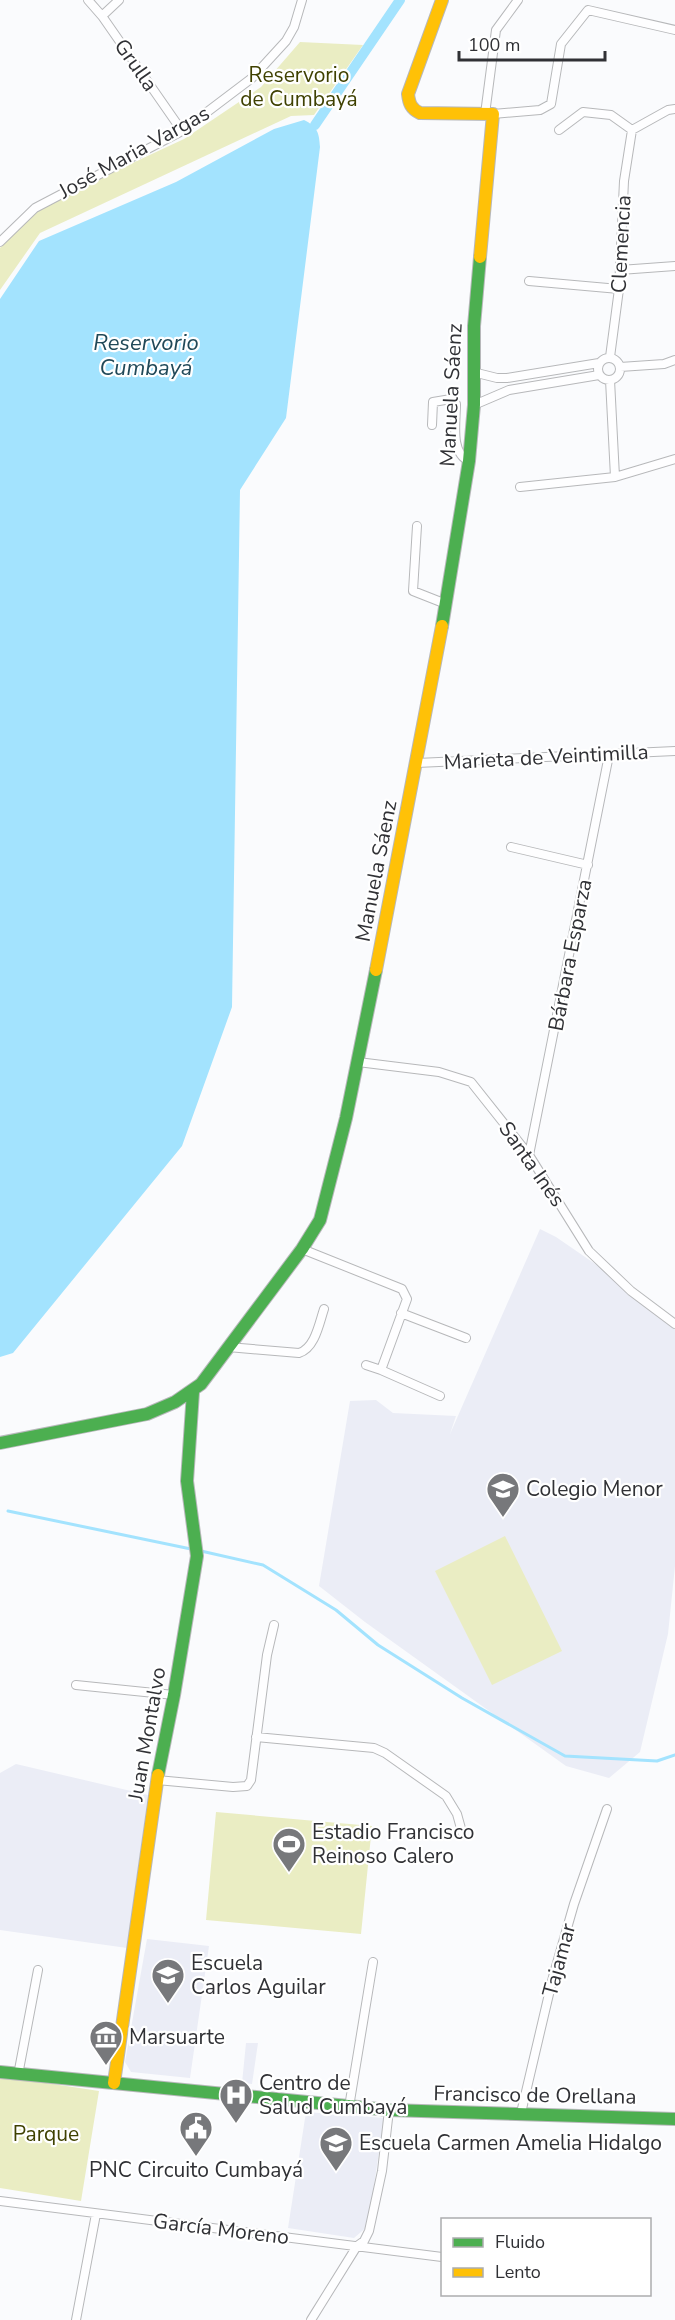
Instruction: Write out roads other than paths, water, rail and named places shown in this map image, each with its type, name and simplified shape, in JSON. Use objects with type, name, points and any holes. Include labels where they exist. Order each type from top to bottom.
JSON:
[{"type":"street","name":"Grulla","points":[[88,0],[102,16],[182,131]]},
{"type":"street","points":[[102,16],[119,0]]},
{"type":"street","name":"José Maria Vargas","points":[[0,242],[34,208],[182,131],[252,78],[276,54],[294,27],[302,0]]},
{"type":"street","points":[[442,0],[408,94],[408,102],[412,109],[420,113],[540,110],[551,104],[561,44],[588,10],[675,30]]},
{"type":"street","points":[[488,111],[496,30],[518,0]]},
{"type":"street","points":[[559,130],[584,112],[611,115],[632,130],[668,110],[675,109]]},
{"type":"street","name":"Manuela Sáenz","points":[[0,1443],[147,1415],[171,1406],[193,1392],[302,1249],[320,1220],[337,1158],[358,1062],[417,763],[469,461],[474,405],[474,326],[488,111]]},
{"type":"street","name":"Clemencia","points":[[610,357],[619,289],[624,181],[632,130]]},
{"type":"street","points":[[620,270],[675,266]]},
{"type":"street","points":[[529,281],[619,289]]},
{"type":"street","points":[[473,372],[507,378],[599,363],[610,357],[617,360],[620,367],[618,376],[610,380]]},
{"type":"street","points":[[620,367],[663,364],[675,360]]},
{"type":"street","points":[[599,363],[599,375]]},
{"type":"street","points":[[474,405],[518,388],[599,375],[610,380]]},
{"type":"street","points":[[610,380],[615,477]]},
{"type":"street","points":[[432,425],[434,402],[451,399],[456,404],[457,450],[463,458],[469,461]]},
{"type":"street","points":[[520,487],[615,477],[675,459]]},
{"type":"street","points":[[417,526],[413,591],[446,604]]},
{"type":"street","name":"Marieta de Veintimilla","points":[[417,763],[675,751]]},
{"type":"street","name":"Bárbara Esparza","points":[[530,1155],[609,755]]},
{"type":"street","points":[[512,847],[588,865]]},
{"type":"street","name":"Santa Inés","points":[[358,1062],[439,1072],[471,1082],[530,1155],[589,1251],[631,1291],[675,1324]]},
{"type":"street","points":[[302,1249],[402,1289],[407,1299],[381,1370]]},
{"type":"street","points":[[228,1347],[299,1353],[305,1351],[310,1347],[324,1309]]},
{"type":"street","points":[[401,1313],[466,1338]]},
{"type":"street","points":[[366,1365],[440,1396]]},
{"type":"street","name":"Juan Montalvo","points":[[114,2083],[157,1780],[197,1556],[187,1481],[193,1392]]},
{"type":"street","points":[[157,1780],[233,1787],[247,1786],[250,1780],[267,1655],[274,1624]]},
{"type":"street","points":[[76,1684],[174,1695]]},
{"type":"street","points":[[256,1737],[374,1748],[385,1753],[446,1796],[458,1814],[462,1832]]},
{"type":"street","name":"Tajamar","points":[[521,2113],[556,1966],[607,1809]]},
{"type":"street","points":[[349,2107],[373,1962]]},
{"type":"street","points":[[18,2074],[38,1970]]},
{"type":"street","name":"Francisco de Orellana","points":[[0,2072],[389,2110],[675,2119]]},
{"type":"street","points":[[311,2320],[357,2246],[364,2241],[369,2232],[382,2171],[389,2110]]},
{"type":"street","name":"García Moreno","points":[[0,2201],[441,2257]]},
{"type":"street","points":[[76,2320],[96,2214]]},
{"type":"water","name":"Reservorio Cumbayá","points":[[304,120],[317,131],[320,147],[286,418],[240,490],[232,1007],[182,1146],[13,1353],[0,1357],[0,299],[39,241],[176,182],[274,129]]},
{"type":"waterway","points":[[315,125],[400,0]]},
{"type":"waterway","points":[[8,1511],[191,1549]]},
{"type":"waterway","points":[[201,1551],[263,1565],[336,1610],[378,1645],[462,1698],[565,1756],[657,1761],[675,1755]]},
{"type":"place","name":"Colegio Menor","points":[[503,1518]]},
{"type":"place","name":"Estadio Francisco Reinoso Calero","points":[[289,1873]]},
{"type":"place","name":"Escuela Carlos Aguilar","points":[[168,2004]]},
{"type":"place","name":"Marsuarte","points":[[106,2066]]},
{"type":"place","name":"Centro de Salud Cumbayá","points":[[236,2124]]},
{"type":"place","name":"PNC Circuito Cumbayá","points":[[196,2157]]},
{"type":"place","name":"Escuela Carmen Amelia Hidalgo","points":[[336,2172]]},
{"type":"park label","name":"Reservorio de Cumbayá","points":[[299,87]]},
{"type":"park label","name":"Parque","points":[[46,2134]]}]
